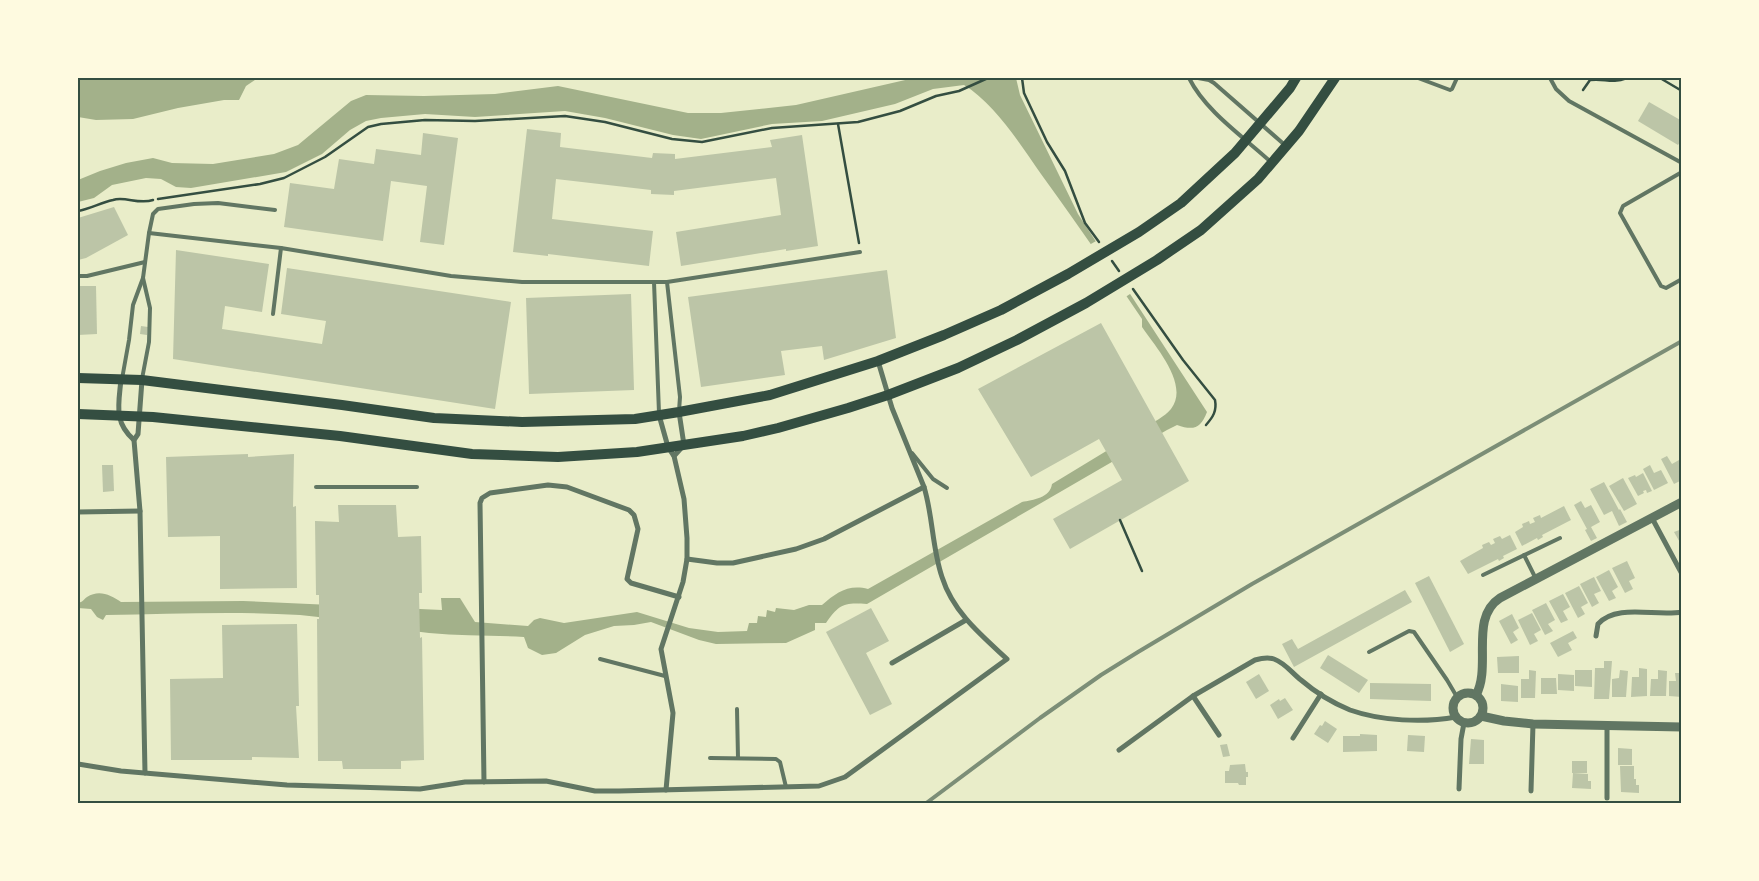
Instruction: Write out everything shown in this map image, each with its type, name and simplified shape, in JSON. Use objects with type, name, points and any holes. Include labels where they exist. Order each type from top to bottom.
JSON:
[{"type":"main road","points":[[78,378],[142,380],[434,418],[522,422],[635,418],[770,395],[878,361],[1001,310],[1068,274],[1139,232],[1181,203],[1235,153],[1290,88],[1296,78]]},
{"type":"main road","points":[[78,414],[138,417],[340,436],[472,454],[558,457],[637,452],[671,452],[684,445],[743,436],[778,428],[888,395],[958,368],[1086,304],[1157,260],[1201,230],[1258,179],[1286,147],[1335,78]]},
{"type":"street","points":[[78,764],[144,773],[287,786],[420,789],[454,783],[546,781],[596,791],[786,787],[819,786],[845,777],[1007,659],[966,620],[946,589],[939,567],[924,487],[888,395],[878,361]]},
{"type":"street","points":[[122,379],[118,416],[126,434],[134,440]]},
{"type":"street","points":[[142,380],[138,434],[134,440],[140,511],[144,773]]},
{"type":"street","points":[[679,412],[684,445]]},
{"type":"street","points":[[659,415],[684,499],[687,559],[679,597],[661,648],[673,713],[666,790]]},
{"type":"street","points":[[484,782],[481,646],[480,502],[482,498],[490,493],[548,485],[567,487],[629,510],[634,515],[638,529],[627,578],[631,583],[679,597]]},
{"type":"street","points":[[687,559],[733,563],[808,546],[924,487]]},
{"type":"street","points":[[1476,695],[1482,680],[1486,614],[1497,601],[1682,502]]},
{"type":"street","points":[[78,512],[140,511]]},
{"type":"street","points":[[1652,518],[1682,574]]},
{"type":"street","points":[[1596,636],[1598,624],[1615,613],[1670,614],[1682,612]]},
{"type":"street","points":[[892,663],[966,620]]},
{"type":"street","points":[[1119,750],[1193,696],[1255,660],[1272,658],[1281,662],[1303,682],[1321,694],[1349,709],[1373,717],[1460,720],[1474,723],[1484,711],[1483,704],[1476,695],[1466,692],[1457,697],[1453,703],[1453,710],[1460,720],[1459,789]]},
{"type":"street","points":[[1293,738],[1321,694]]},
{"type":"street","points":[[1193,696],[1219,735]]},
{"type":"street","points":[[1481,716],[1533,724],[1682,727]]},
{"type":"street","points":[[1531,791],[1533,724]]},
{"type":"street","points":[[1606,798],[1607,726]]},
{"type":"lane","points":[[1189,78],[1196,93],[1206,104],[1272,163]]},
{"type":"lane","points":[[1198,78],[1214,83],[1286,147]]},
{"type":"lane","points":[[1418,78],[1450,90],[1458,78]]},
{"type":"lane","points":[[1550,78],[1556,89],[1569,101],[1682,163]]},
{"type":"lane","points":[[1682,172],[1623,206],[1620,213],[1662,286],[1666,288],[1682,279]]},
{"type":"lane","points":[[122,379],[133,305],[142,278],[153,214],[158,209],[210,203],[275,210]]},
{"type":"lane","points":[[150,233],[281,248],[452,276],[522,282],[667,282],[860,252]]},
{"type":"lane","points":[[273,314],[281,248]]},
{"type":"lane","points":[[78,276],[87,276],[145,262]]},
{"type":"lane","points":[[142,278],[150,308],[149,342],[142,380]]},
{"type":"lane","points":[[654,282],[659,415]]},
{"type":"lane","points":[[667,282],[680,397],[679,412]]},
{"type":"lane","points":[[909,450],[933,479],[947,488]]},
{"type":"lane","points":[[316,487],[418,487]]},
{"type":"lane","points":[[1483,575],[1560,538]]},
{"type":"lane","points":[[1524,556],[1536,579]]},
{"type":"lane","points":[[1369,652],[1409,631],[1414,632],[1457,697]]},
{"type":"lane","points":[[600,659],[666,676]]},
{"type":"lane","points":[[737,709],[738,758]]},
{"type":"lane","points":[[710,758],[776,759],[780,762],[786,787]]},
{"type":"path","points":[[78,212],[91,209],[114,199],[145,203],[164,197],[260,184],[284,178],[325,158],[368,127],[380,124],[425,120],[475,121],[565,116],[606,122],[672,139],[702,142],[772,128],[858,122],[900,112],[936,96],[959,91],[988,78]]},
{"type":"path","points":[[1587,78],[1590,80],[1598,79],[1618,82],[1627,78]]},
{"type":"path","points":[[1660,78],[1682,91]]},
{"type":"path","points":[[1583,90],[1590,80]]},
{"type":"path","points":[[838,124],[860,252]]},
{"type":"path","points":[[1120,520],[1142,571]]},
{"type":"shaded area","points":[[78,78],[258,78],[246,86],[239,100],[224,100],[178,108],[133,119],[96,120],[78,117]]},
{"type":"shaded area","points":[[914,78],[1016,78],[1020,95],[1078,214],[1207,412],[1199,425],[1188,428],[1177,425],[1167,430],[867,604],[847,604],[839,608],[826,623],[815,623],[815,630],[786,643],[716,644],[699,640],[651,622],[614,626],[585,635],[556,653],[542,655],[528,648],[524,637],[429,633],[300,615],[252,613],[106,615],[103,620],[97,617],[91,609],[78,608],[78,603],[96,593],[109,595],[121,602],[243,601],[442,610],[441,598],[460,598],[475,622],[528,626],[534,620],[540,618],[564,623],[637,612],[689,628],[718,632],[747,631],[749,623],[757,623],[758,616],[766,617],[767,610],[775,612],[776,608],[794,610],[809,605],[822,605],[832,597],[848,589],[868,589],[1022,502],[1045,495],[1051,489],[1052,484],[1167,413],[1176,399],[1174,378],[1162,355],[1142,327],[1142,319],[1016,138],[986,103],[964,85],[933,89],[895,104],[822,121],[772,124],[701,139],[673,135],[605,118],[565,111],[475,117],[425,114],[381,118],[366,121],[350,130],[322,154],[286,172],[191,188],[176,187],[161,179],[146,178],[112,185],[94,198],[78,202],[78,180],[126,163],[153,158],[172,163],[213,164],[274,154],[298,145],[351,101],[366,95],[495,94],[558,86],[688,113],[721,113],[796,105]]},
{"type":"pier","points":[[1098,240],[1133,292],[1124,298],[1089,245]]},
{"type":"building","points":[[1649,102],[1682,121],[1682,139],[1678,145],[1638,121]]},
{"type":"building","points":[[527,129],[561,133],[560,147],[652,158],[653,153],[675,154],[675,159],[772,147],[770,140],[802,135],[818,246],[786,251],[786,249],[681,266],[676,232],[781,215],[776,178],[674,191],[674,195],[651,194],[651,190],[556,179],[552,219],[653,231],[649,266],[548,254],[548,256],[513,252]]},
{"type":"building","points":[[423,133],[458,138],[444,245],[420,242],[427,186],[391,181],[383,241],[284,227],[290,183],[334,189],[339,159],[374,164],[376,149],[421,155]]},
{"type":"building","points":[[114,207],[128,235],[86,258],[78,260],[78,218]]},
{"type":"building","points":[[176,250],[269,264],[262,312],[225,306],[222,329],[322,344],[326,321],[281,314],[287,268],[511,302],[495,409],[173,359]]},
{"type":"building","points":[[887,270],[896,338],[824,360],[822,346],[781,351],[785,375],[701,387],[688,297]]},
{"type":"building","points":[[78,286],[96,286],[97,334],[78,335]]},
{"type":"building","points":[[631,294],[634,390],[529,394],[526,298]]},
{"type":"building","points":[[1101,323],[1189,481],[1070,549],[1053,519],[1122,480],[1099,439],[1031,477],[978,389]]},
{"type":"building","points":[[141,326],[148,327],[147,335],[140,334]]},
{"type":"building","points":[[248,454],[248,457],[294,454],[293,507],[296,506],[297,588],[220,589],[220,536],[168,537],[166,457]]},
{"type":"building","points":[[1667,456],[1672,464],[1679,460],[1682,465],[1682,480],[1674,484],[1661,459]]},
{"type":"building","points":[[102,465],[113,465],[114,491],[103,492]]},
{"type":"building","points":[[1650,465],[1654,473],[1661,470],[1668,483],[1654,490],[1643,469]]},
{"type":"building","points":[[1643,473],[1652,491],[1647,493],[1646,490],[1643,491],[1644,493],[1638,496],[1628,478],[1635,475],[1636,477]]},
{"type":"building","points":[[1623,478],[1637,504],[1624,511],[1609,486]]},
{"type":"building","points":[[1604,482],[1627,522],[1619,526],[1612,511],[1604,515],[1590,489]]},
{"type":"building","points":[[1581,501],[1585,508],[1591,505],[1600,522],[1591,527],[1597,538],[1591,541],[1585,530],[1587,529],[1574,505]]},
{"type":"building","points":[[338,505],[396,505],[398,537],[421,536],[422,593],[419,593],[420,638],[422,637],[424,760],[401,761],[401,769],[343,769],[342,761],[318,761],[317,619],[319,619],[319,595],[316,595],[315,521],[339,522]]},
{"type":"building","points":[[1564,506],[1571,520],[1542,535],[1543,537],[1538,540],[1537,538],[1522,546],[1515,532],[1523,527],[1522,524],[1529,521],[1530,524],[1535,522],[1533,518],[1540,515],[1541,518]]},
{"type":"building","points":[[1682,529],[1682,546],[1674,532]]},
{"type":"building","points":[[1510,535],[1517,549],[1503,556],[1504,558],[1499,561],[1498,559],[1468,574],[1460,561],[1483,548],[1482,545],[1489,542],[1491,545],[1495,543],[1493,539],[1500,536],[1502,539]]},
{"type":"building","points":[[1627,561],[1635,578],[1629,581],[1633,589],[1625,593],[1612,568]]},
{"type":"building","points":[[1609,570],[1618,587],[1612,591],[1616,598],[1609,601],[1596,577]]},
{"type":"building","points":[[1429,576],[1464,644],[1450,652],[1415,583]]},
{"type":"building","points":[[1594,577],[1601,591],[1594,594],[1599,603],[1592,607],[1580,584]]},
{"type":"building","points":[[1579,586],[1588,603],[1581,607],[1585,614],[1578,618],[1565,593]]},
{"type":"building","points":[[1405,590],[1412,602],[1294,667],[1282,644],[1292,639],[1298,649]]},
{"type":"building","points":[[1563,594],[1570,607],[1563,611],[1568,620],[1561,623],[1549,601]]},
{"type":"building","points":[[1546,603],[1555,620],[1548,624],[1553,631],[1545,635],[1532,610]]},
{"type":"building","points":[[871,608],[889,641],[866,653],[892,704],[870,715],[826,632]]},
{"type":"building","points":[[1532,613],[1541,630],[1534,634],[1538,641],[1530,645],[1518,620]]},
{"type":"building","points":[[1512,614],[1519,628],[1513,632],[1518,640],[1511,644],[1499,621]]},
{"type":"building","points":[[297,624],[299,706],[296,706],[299,758],[252,757],[252,760],[171,760],[170,679],[223,678],[222,625]]},
{"type":"building","points":[[1573,631],[1577,638],[1568,643],[1572,650],[1558,657],[1550,643]]},
{"type":"building","points":[[1328,655],[1368,680],[1359,693],[1320,668]]},
{"type":"building","points":[[1519,656],[1519,673],[1498,673],[1497,657]]},
{"type":"building","points":[[1604,661],[1612,661],[1609,699],[1594,699],[1595,668],[1604,668]]},
{"type":"building","points":[[1639,668],[1647,669],[1647,696],[1631,697],[1632,677],[1639,677]]},
{"type":"building","points":[[1529,670],[1536,671],[1535,698],[1521,698],[1521,679],[1529,679]]},
{"type":"building","points":[[1575,670],[1592,670],[1592,687],[1575,686]]},
{"type":"building","points":[[1620,670],[1628,671],[1626,697],[1612,697],[1612,679],[1619,678]]},
{"type":"building","points":[[1658,670],[1667,671],[1666,696],[1650,696],[1651,679],[1658,679]]},
{"type":"building","points":[[1675,673],[1682,673],[1682,697],[1669,696],[1669,681],[1676,681]]},
{"type":"building","points":[[1259,674],[1269,691],[1256,699],[1246,682]]},
{"type":"building","points":[[1558,674],[1574,675],[1574,691],[1558,690]]},
{"type":"building","points":[[1541,678],[1556,678],[1557,694],[1541,694]]},
{"type":"building","points":[[1370,683],[1431,684],[1431,701],[1370,699]]},
{"type":"building","points":[[1501,684],[1518,686],[1518,702],[1501,701]]},
{"type":"building","points":[[1285,698],[1293,710],[1278,719],[1270,705],[1279,699],[1280,701]]},
{"type":"building","points":[[1325,721],[1337,729],[1328,743],[1314,734]]},
{"type":"building","points":[[1360,734],[1377,735],[1377,751],[1343,752],[1343,736],[1360,736]]},
{"type":"building","points":[[1408,735],[1425,736],[1424,752],[1407,751]]},
{"type":"building","points":[[1471,739],[1484,740],[1484,764],[1469,764]]},
{"type":"building","points":[[1227,744],[1230,756],[1223,757],[1220,745]]},
{"type":"building","points":[[1618,748],[1632,749],[1632,765],[1618,765]]},
{"type":"building","points":[[1572,761],[1587,761],[1587,773],[1572,773]]},
{"type":"building","points":[[1245,764],[1246,772],[1248,772],[1246,785],[1225,783],[1225,771],[1229,771],[1230,765]]},
{"type":"building","points":[[1620,766],[1634,766],[1634,779],[1636,779],[1636,785],[1639,785],[1639,793],[1621,792]]},
{"type":"building","points":[[1573,773],[1588,774],[1588,781],[1591,781],[1591,789],[1572,788]]},
{"type":"railway","points":[[925,804],[1040,718],[1101,675],[1138,652],[1252,584],[1682,341]]}]
